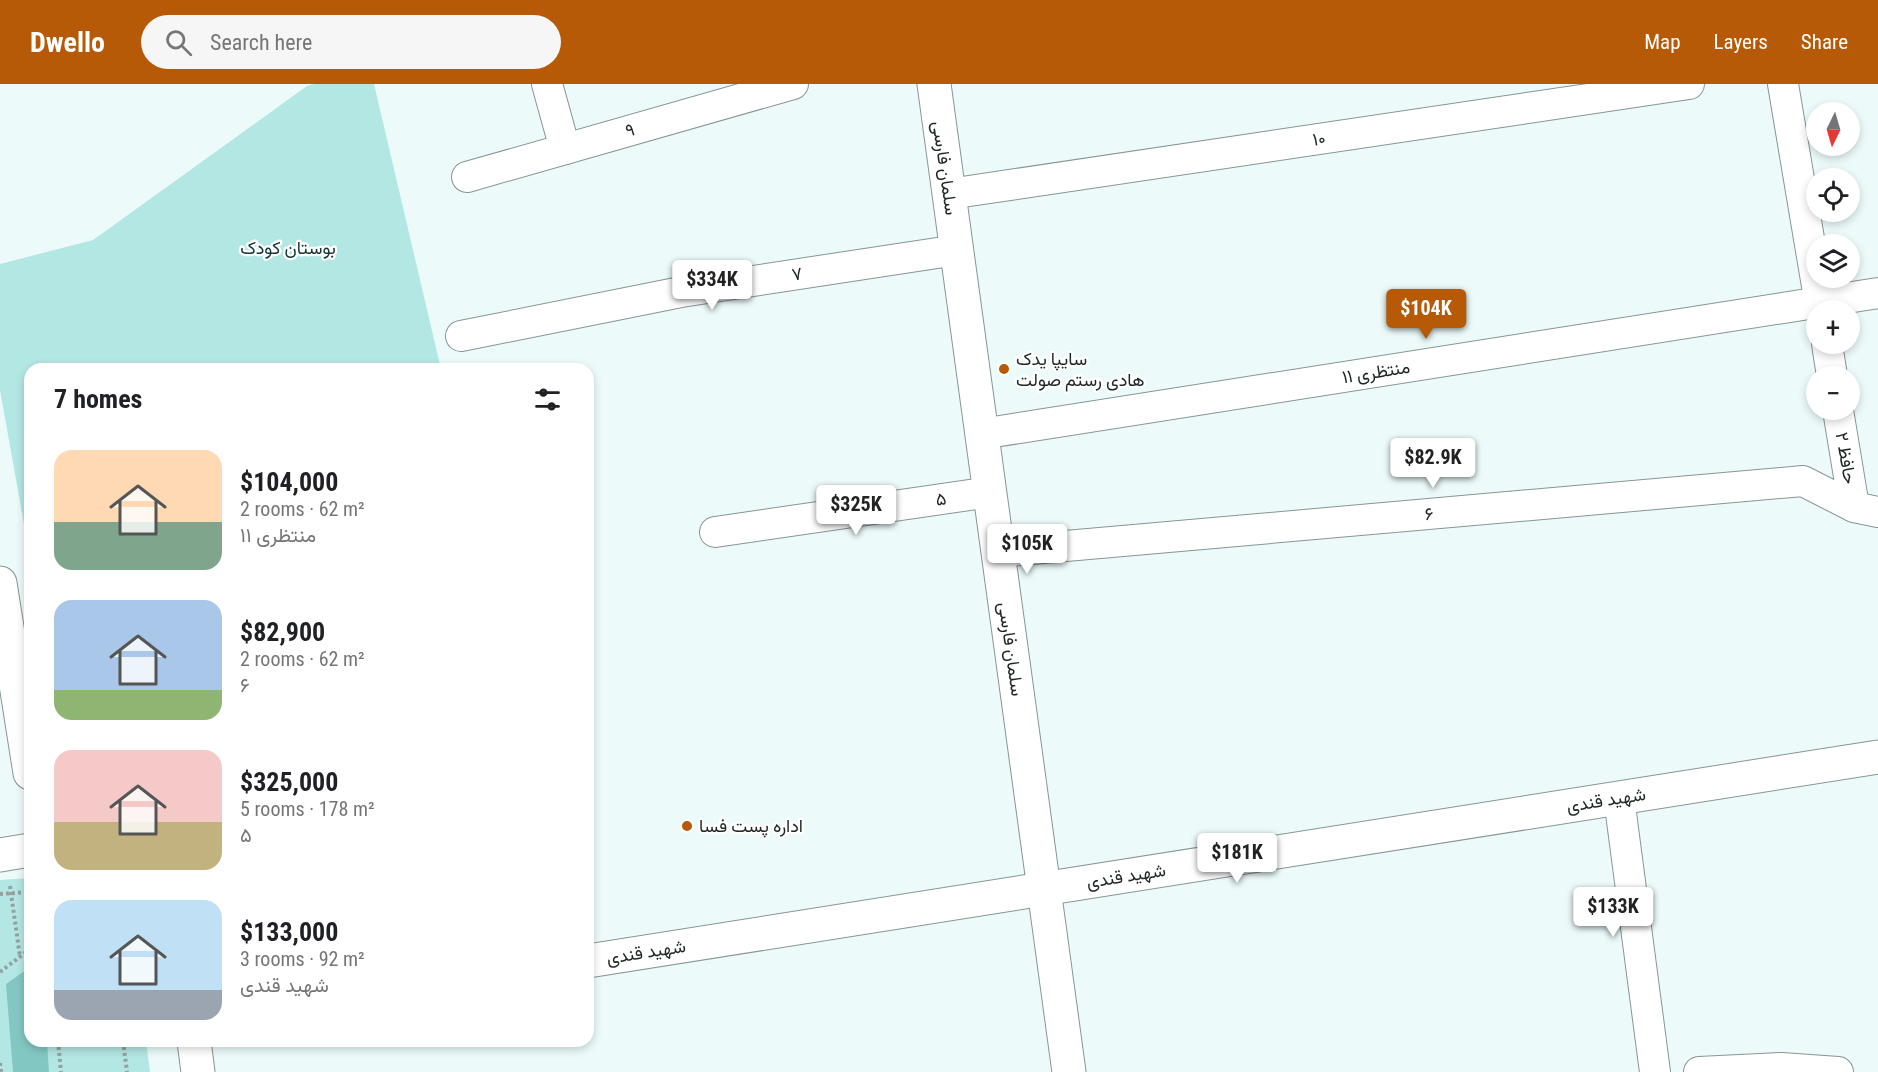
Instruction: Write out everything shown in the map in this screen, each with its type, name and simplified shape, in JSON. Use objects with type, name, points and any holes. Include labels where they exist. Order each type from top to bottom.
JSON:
[{"type":"street","points":[[547,84],[565,149]]},
{"type":"street","name":"۹","points":[[467,177],[793,84]]},
{"type":"street","name":"سلمان فارسی","points":[[934,84],[1069,1072]]},
{"type":"street","name":"۱۰","points":[[949,194],[1689,84]]},
{"type":"street","points":[[1783,84],[1819,300]]},
{"type":"street","name":"۷","points":[[461,336],[681,292],[957,250]]},
{"type":"street","name":"منتظری ۱۱","points":[[1847,300],[1878,293]]},
{"type":"street","name":"منتظری ۱۱","points":[[981,434],[1806,308]]},
{"type":"street","name":"حافظ ۲","points":[[1841,420],[1866,509]]},
{"type":"street","name":"۶","points":[[998,552],[1803,481],[1866,509]]},
{"type":"street","name":"۵","points":[[715,532],[990,492]]},
{"type":"street","points":[[0,583],[24,735]]},
{"type":"street","name":"شهید قندی","points":[[594,960],[1878,757]]},
{"type":"street","points":[[1618,798],[1655,1072]]},
{"type":"street","points":[[5,867],[24,854]]},
{"type":"street","points":[[195,1047],[198,1072]]},
{"type":"street","points":[[1699,1072],[1780,1068],[1838,1072]]},
{"type":"path","points":[[5,867],[20,957]]},
{"type":"path","points":[[0,894],[24,892]]},
{"type":"path","points":[[0,972],[24,954]]},
{"type":"path","points":[[59,1047],[61,1072]]},
{"type":"path","points":[[124,1047],[127,1072]]},
{"type":"path","points":[[0,1063],[1,1072]]},
{"type":"green space","name":"بوستان کودک","points":[[374,84],[440,363],[24,363],[24,524],[0,390],[0,264],[93,240],[307,86]]},
{"type":"green space","points":[[24,878],[24,1047],[147,1047],[150,1072],[0,1072],[0,880]]},
{"type":"shaded area","points":[[24,971],[24,1047],[47,1047],[49,1072],[13,1072],[6,984]]},
{"type":"place","name":"سایپا یدک هادی رستم صولت","points":[[1004,369]]},
{"type":"place","name":"اداره پست فسا","points":[[687,826]]}]
